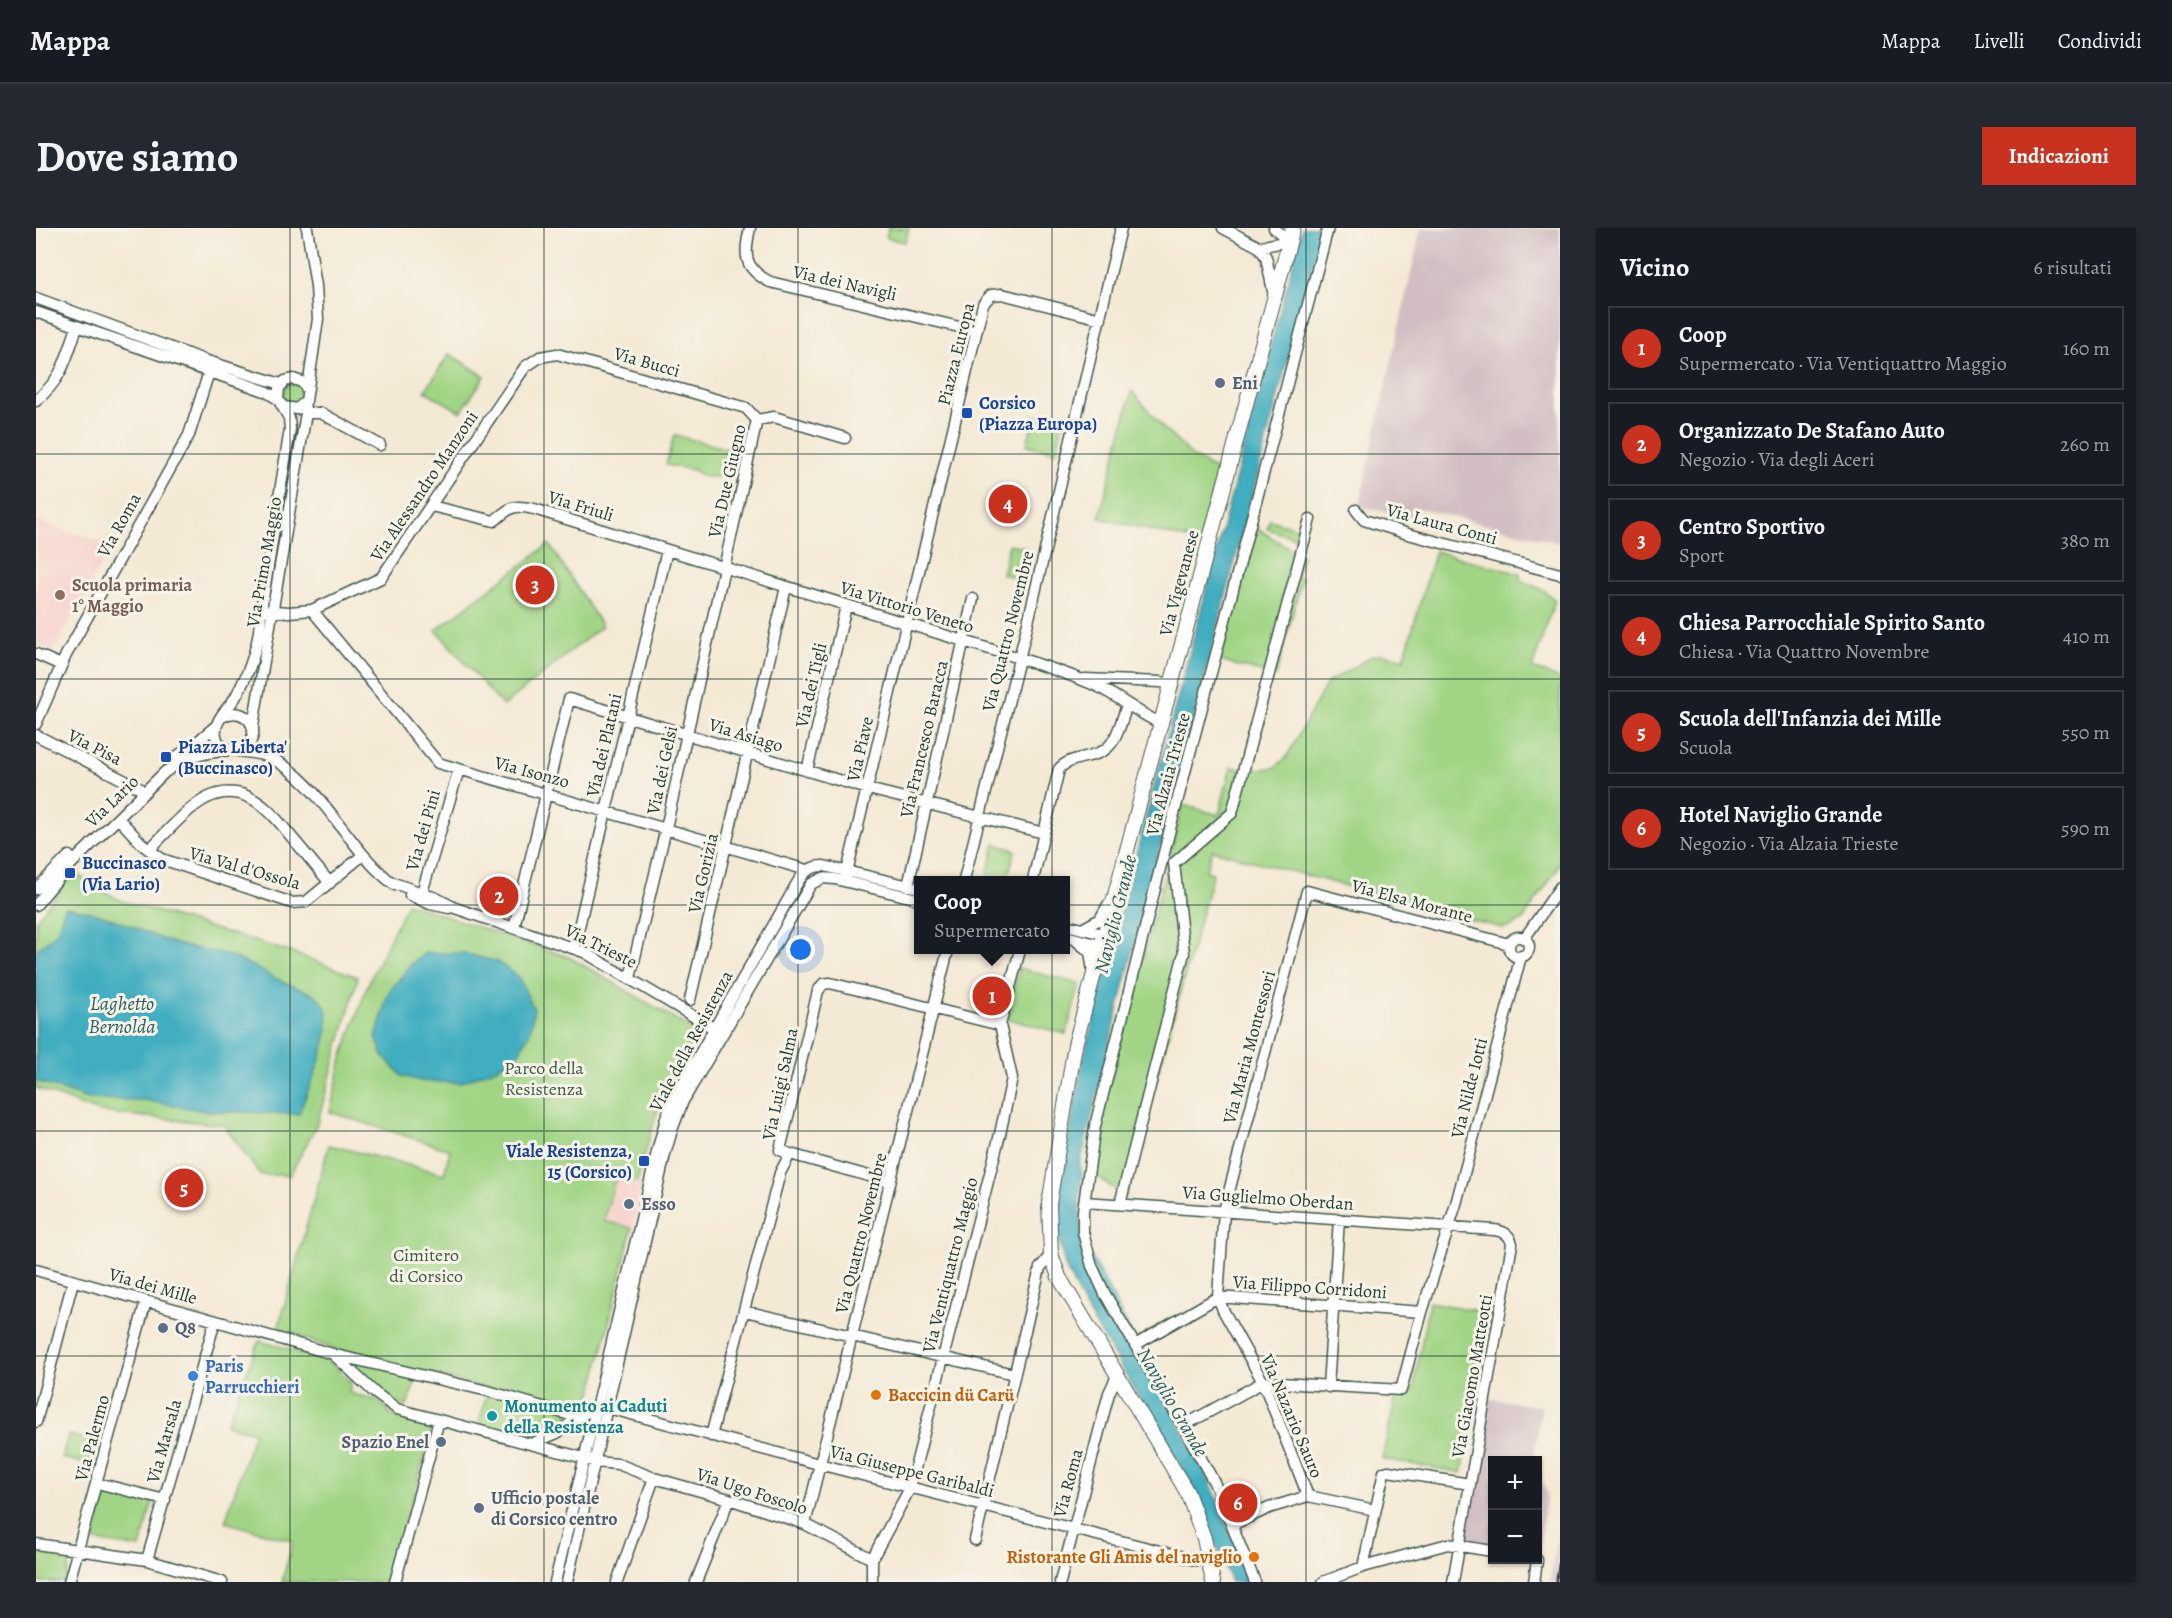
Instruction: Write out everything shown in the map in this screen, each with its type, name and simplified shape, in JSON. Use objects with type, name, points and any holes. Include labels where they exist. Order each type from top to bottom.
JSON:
[{"type":"main road","name":"Via Vigevanese","points":[[1213,1582],[1210,1560],[1187,1492],[1059,1277],[1052,1254],[1049,1217],[1051,1191],[1075,1045],[1291,234]]},
{"type":"street","points":[[305,408],[318,319],[316,286],[307,228]]},
{"type":"street","name":"Via dei Navigli","points":[[750,228],[745,249],[748,264],[756,275],[770,282],[976,331]]},
{"type":"street","points":[[1101,319],[1121,228]]},
{"type":"street","points":[[1223,228],[1259,247],[1266,257],[1274,297]]},
{"type":"street","points":[[1274,228],[1291,234]]},
{"type":"street","name":"Via Alzaia Trieste","points":[[1255,1582],[1214,1482],[1092,1266],[1083,1232],[1084,1202],[1095,1126],[1170,829],[1328,228]]},
{"type":"street","points":[[1259,247],[1291,234]]},
{"type":"street","name":"Piazza Europa","points":[[906,624],[982,304],[991,295],[1002,294],[1101,319]]},
{"type":"street","points":[[36,298],[204,360],[281,384]]},
{"type":"street","points":[[36,312],[265,391],[281,403],[297,409],[305,408],[321,413],[380,446]]},
{"type":"street","name":"Via Quattro Novembre","points":[[965,876],[1101,319]]},
{"type":"street","points":[[36,401],[52,387],[61,374],[78,327]]},
{"type":"street","name":"Via Bucci","points":[[525,367],[540,357],[557,354],[746,408],[757,420]]},
{"type":"street","points":[[297,380],[313,359]]},
{"type":"street","name":"Via Alessandro Manzoni","points":[[267,611],[312,610],[381,578],[525,367]]},
{"type":"street","name":"Via Roma","points":[[36,724],[64,660],[189,435],[209,372]]},
{"type":"street","points":[[281,403],[279,388],[289,379],[297,380],[307,389]]},
{"type":"street","name":"Via Primo Maggio","points":[[254,728],[290,429],[289,418],[281,403]]},
{"type":"street","name":"Via Primo Maggio","points":[[219,721],[240,688],[253,660],[267,611],[305,408]]},
{"type":"street","name":"Via Due Giugno","points":[[725,568],[757,420],[774,417],[845,438]]},
{"type":"street","name":"Via Friuli","points":[[431,506],[494,521],[516,505],[725,568]]},
{"type":"street","name":"Via Laura Conti","points":[[1356,510],[1364,520],[1408,534],[1560,572]]},
{"type":"street","points":[[1121,1200],[1184,952],[1174,863],[1232,813],[1310,519]]},
{"type":"street","name":"Via dei Platani","points":[[574,948],[667,550]]},
{"type":"street","name":"Via Vittorio Veneto","points":[[725,568],[1079,678],[1101,688],[1160,723]]},
{"type":"street","name":"Via dei Gelsi","points":[[630,978],[725,568]]},
{"type":"street","name":"Via Gorizia","points":[[690,1000],[786,587]]},
{"type":"street","name":"Via Francesco Baracca","points":[[915,876],[926,803],[973,599]]},
{"type":"street","name":"Via dei Tigli","points":[[807,771],[846,606]]},
{"type":"street","name":"Via Isonzo","points":[[312,610],[438,762],[807,870]]},
{"type":"street","name":"Via Piave","points":[[847,876],[906,624]]},
{"type":"street","points":[[36,654],[64,660]]},
{"type":"street","name":"Via Vittorio Veneto","points":[[1079,678],[1170,684]]},
{"type":"street","name":"Via Asiago","points":[[546,793],[568,699],[868,789],[1044,833]]},
{"type":"street","points":[[1034,876],[1059,769],[1065,763],[1109,747],[1114,740],[1127,705]]},
{"type":"street","points":[[234,712],[250,720],[254,728],[250,743],[243,749],[232,751],[222,746],[217,738],[219,721],[234,712]]},
{"type":"street","name":"Via Lario","points":[[36,889],[139,788],[164,766],[201,740],[219,721]]},
{"type":"street","name":"Via Trieste","points":[[254,728],[259,744],[269,757],[298,778],[363,855],[391,882],[438,906],[455,908],[574,948],[719,1031]]},
{"type":"street","name":"Via Pisa","points":[[36,735],[139,788]]},
{"type":"street","name":"Via Lario","points":[[37,902],[66,869],[162,775],[176,765],[201,754],[232,751]]},
{"type":"street","name":"Via Trieste","points":[[232,751],[269,757]]},
{"type":"street","name":"Via dei Pini","points":[[421,896],[459,770]]},
{"type":"street","points":[[514,927],[546,793]]},
{"type":"street","points":[[149,850],[206,798],[218,794],[239,794],[257,801],[268,809],[330,883]]},
{"type":"street","name":"Via Val d'Ossola","points":[[118,818],[162,860],[292,903],[306,902],[363,855]]},
{"type":"street","name":"Viale della Resistenza","points":[[590,1460],[646,1218],[678,1114],[789,898],[807,870],[819,865],[914,898]]},
{"type":"street","name":"Viale della Resistenza","points":[[719,1031],[807,888],[814,881],[847,876],[913,887]]},
{"type":"street","points":[[1524,939],[1560,886]]},
{"type":"street","name":"Via Elsa Morante","points":[[1307,891],[1509,944]]},
{"type":"street","name":"Via Maria Montessori","points":[[1224,1211],[1307,891]]},
{"type":"street","points":[[1083,929],[1100,919],[1114,894]]},
{"type":"street","points":[[1070,926],[1083,929],[1102,939]]},
{"type":"street","points":[[1070,937],[1102,939]]},
{"type":"street","points":[[1070,938],[1090,952],[1093,972]]},
{"type":"street","points":[[1516,938],[1524,939],[1528,944],[1528,950],[1521,956],[1513,955],[1509,944],[1516,938]]},
{"type":"street","name":"Via Quattro Novembre","points":[[805,1524],[947,954]]},
{"type":"street","name":"Via Ventiquattro Maggio","points":[[872,1582],[872,1559],[910,1488],[1012,1078],[1000,1025],[1019,954]]},
{"type":"street","name":"Via Nilde Iotti","points":[[1328,1387],[1401,1390],[1422,1312],[1449,1227],[1521,956]]},
{"type":"street","name":"Via Luigi Salma","points":[[711,1436],[780,1173],[789,1154],[780,1150],[818,991],[824,984],[830,983],[1000,1025]]},
{"type":"street","points":[[789,1154],[890,1182]]},
{"type":"street","name":"Via Guglielmo Oberdan","points":[[1084,1202],[1449,1227]]},
{"type":"street","name":"Via Nazario Sauro","points":[[1224,1211],[1218,1297],[1263,1382],[1308,1496]]},
{"type":"street","points":[[1183,1426],[1263,1382],[1328,1387],[1339,1219]]},
{"type":"street","name":"Via Giacomo Matteotti","points":[[1449,1227],[1502,1231],[1509,1236],[1512,1244],[1453,1582]]},
{"type":"street","points":[[975,1540],[1040,1268],[1052,1254]]},
{"type":"street","name":"Via dei Mille","points":[[36,1270],[262,1334]]},
{"type":"street","points":[[36,1422],[73,1281]]},
{"type":"street","name":"Via Filippo Corridoni","points":[[1135,1345],[1218,1297],[1422,1312]]},
{"type":"street","name":"Via Palermo","points":[[69,1582],[146,1301]]},
{"type":"street","points":[[745,1311],[1014,1374]]},
{"type":"street","name":"Via Marsala","points":[[147,1560],[215,1321]]},
{"type":"street","name":"Via Ugo Foscolo","points":[[262,1334],[333,1354],[392,1406],[590,1460],[618,1464],[654,1478],[729,1499],[805,1524],[872,1559]]},
{"type":"street","points":[[333,1354],[488,1391],[580,1418]]},
{"type":"street","name":"Via Roma","points":[[1060,1582],[1109,1393],[1117,1376]]},
{"type":"street","points":[[1109,1393],[1127,1392]]},
{"type":"street","points":[[530,1444],[557,1432],[602,1406]]},
{"type":"street","name":"Viale della Resistenza","points":[[590,1460],[600,1440],[602,1406]]},
{"type":"street","name":"Via Giuseppe Garibaldi","points":[[602,1406],[983,1507],[1195,1560],[1210,1560]]},
{"type":"street","points":[[395,1582],[439,1420]]},
{"type":"street","points":[[600,1440],[602,1448],[618,1464]]},
{"type":"street","points":[[555,1582],[590,1460]]},
{"type":"street","points":[[567,1582],[590,1460]]},
{"type":"street","points":[[1363,1567],[1384,1472],[1470,1484]]},
{"type":"street","points":[[617,1582],[654,1478]]},
{"type":"street","name":"Via Marsala","points":[[97,1483],[165,1500]]},
{"type":"street","points":[[1232,1525],[1269,1508],[1308,1496],[1375,1510]]},
{"type":"street","points":[[696,1582],[729,1499]]},
{"type":"street","points":[[36,1544],[147,1560],[222,1582]]},
{"type":"street","points":[[1323,1582],[1363,1567],[1448,1544],[1488,1550]]},
{"type":"street","points":[[1534,1582],[1537,1564]]},
{"type":"shaded area","points":[[1421,228],[1560,228],[1560,543],[1413,507],[1410,517],[1359,506]]},
{"type":"shaded area","name":"Scuola primaria 1° Maggio","points":[[36,521],[112,545],[53,651],[36,645]]},
{"type":"shaded area","points":[[616,1177],[643,1183],[632,1228],[604,1221]]},
{"type":"shaded area","points":[[1488,1398],[1542,1407],[1534,1456],[1488,1456],[1488,1547],[1463,1542]]},
{"type":"shaded area","points":[[1542,1480],[1547,1494],[1542,1526]]},
{"type":"shaded area","points":[[1560,1521],[1560,1582],[1550,1582]]},
{"type":"green space","points":[[888,228],[909,228],[905,242],[886,238]]},
{"type":"green space","points":[[449,354],[485,376],[461,412],[425,391]]},
{"type":"green space","points":[[293,384],[300,387],[303,394],[300,401],[293,404],[286,401],[283,394],[286,387]]},
{"type":"green space","points":[[1132,391],[1164,429],[1193,457],[1218,471],[1200,542],[1099,518]]},
{"type":"green space","points":[[1034,416],[1063,423],[1056,452],[1027,445]]},
{"type":"green space","points":[[674,435],[736,451],[730,476],[705,477],[693,470],[666,465]]},
{"type":"green space","points":[[1270,520],[1299,529],[1296,538],[1267,529]]},
{"type":"green space","points":[[1256,528],[1302,556],[1297,576],[1302,578],[1276,676],[1220,661]]},
{"type":"green space","points":[[549,544],[602,626],[503,706],[436,630]]},
{"type":"green space","points":[[1009,544],[1026,548],[1018,578],[1002,574]]},
{"type":"green space","points":[[1435,551],[1520,574],[1520,580],[1543,590],[1555,600],[1532,668],[1560,679],[1560,865],[1523,920],[1513,926],[1502,928],[1212,850],[1206,871],[1213,873],[1137,1149],[1126,1197],[1093,1174],[1098,1149],[1098,1128],[1183,805],[1219,815],[1231,767],[1245,770],[1274,768],[1286,758],[1327,683],[1372,656],[1382,654],[1404,659]]},
{"type":"green space","points":[[995,844],[1015,850],[1008,876],[987,876]]},
{"type":"green space","name":"Laghetto Bernolda","points":[[73,873],[119,900],[293,953],[358,977],[317,1124],[290,1175],[260,1175],[224,1125],[99,1112],[36,1088],[36,920]]},
{"type":"green space","name":"Parco della Resistenza","points":[[407,903],[571,958],[699,1033],[659,1104],[637,1182],[615,1178],[604,1221],[632,1228],[588,1409],[552,1432],[527,1442],[478,1426],[488,1389],[419,1371],[407,1406],[390,1402],[347,1359],[345,1353],[278,1329],[329,1145],[444,1174],[450,1150],[330,1112],[342,1058],[368,984]]},
{"type":"green space","points":[[1018,968],[1080,984],[1066,1034],[1008,1019]]},
{"type":"green space","points":[[1429,1302],[1491,1313],[1462,1473],[1382,1459],[1396,1396],[1406,1395],[1413,1390]]},
{"type":"green space","points":[[259,1341],[327,1359],[351,1382],[349,1393],[377,1400],[389,1410],[389,1414],[430,1425],[432,1428],[390,1582],[282,1582],[293,1541],[225,1522],[254,1432],[226,1425]]},
{"type":"green space","points":[[68,1435],[98,1442],[92,1465],[62,1458]]},
{"type":"green space","points":[[107,1489],[153,1501],[140,1548],[94,1541]]},
{"type":"green space","points":[[36,1552],[71,1557],[65,1582],[36,1582]]},
{"type":"water","points":[[1302,228],[1322,228],[1135,942],[1080,1164],[1082,1175],[1079,1201],[1082,1239],[1212,1486],[1250,1582],[1231,1582],[1194,1488],[1083,1304],[1065,1266],[1057,1229],[1058,1197],[1082,1064]]},
{"type":"water","name":"Laghetto Bernolda","points":[[65,907],[105,916],[176,944],[232,957],[318,998],[326,1009],[327,1033],[319,1062],[299,1114],[206,1111],[144,1100],[88,1099],[36,1081],[36,951],[57,932]]},
{"type":"water","points":[[425,953],[464,953],[498,962],[519,978],[534,1009],[530,1032],[517,1056],[496,1068],[460,1083],[421,1081],[402,1076],[383,1056],[376,1037],[388,993],[411,964]]},
{"type":"railway","points":[[1556,1582],[1560,1556]]},
{"type":"place","name":"Eni","points":[[1220,383]]},
{"type":"place","name":"Corsico (Piazza Europa)","points":[[967,413]]},
{"type":"place","name":"Chiesa Parrocchiale Spirito Santo","points":[[1008,504]]},
{"type":"place","name":"Centro Sportivo","points":[[535,585]]},
{"type":"place","name":"Scuola primaria 1° Maggio","points":[[60,595]]},
{"type":"place","name":"Piazza Liberta' (Buccinasco)","points":[[166,757]]},
{"type":"place","name":"Buccinasco (Via Lario)","points":[[70,873]]},
{"type":"place","name":"Organizzato De Stafano Auto","points":[[499,896]]},
{"type":"place","name":"Coop","points":[[992,996]]},
{"type":"place","name":"Viale Resistenza, 15 (Corsico)","points":[[644,1161]]},
{"type":"place","name":"Scuola dell'Infanzia dei Mille","points":[[184,1188]]},
{"type":"place","name":"Esso","points":[[629,1204]]},
{"type":"place","name":"Q8","points":[[163,1328]]},
{"type":"place","name":"Paris Parrucchieri","points":[[193,1376]]},
{"type":"place","name":"Baccicin dü Carü","points":[[876,1395]]},
{"type":"place","name":"Monumento ai Caduti della Resistenza","points":[[492,1416]]},
{"type":"place","name":"Spazio Enel","points":[[441,1442]]},
{"type":"place","name":"Hotel Naviglio Grande","points":[[1238,1503]]},
{"type":"place","name":"Ufficio postale di Corsico centro","points":[[479,1508]]},
{"type":"place","name":"Ristorante Gli Amis del naviglio","points":[[1254,1557]]},
{"type":"water label","name":"Naviglio Grande","points":[[1115,914]]},
{"type":"water label","name":"Naviglio Grande","points":[[1173,1402]]},
{"type":"park label","name":"Cimitero di Corsico","points":[[426,1265]]}]
